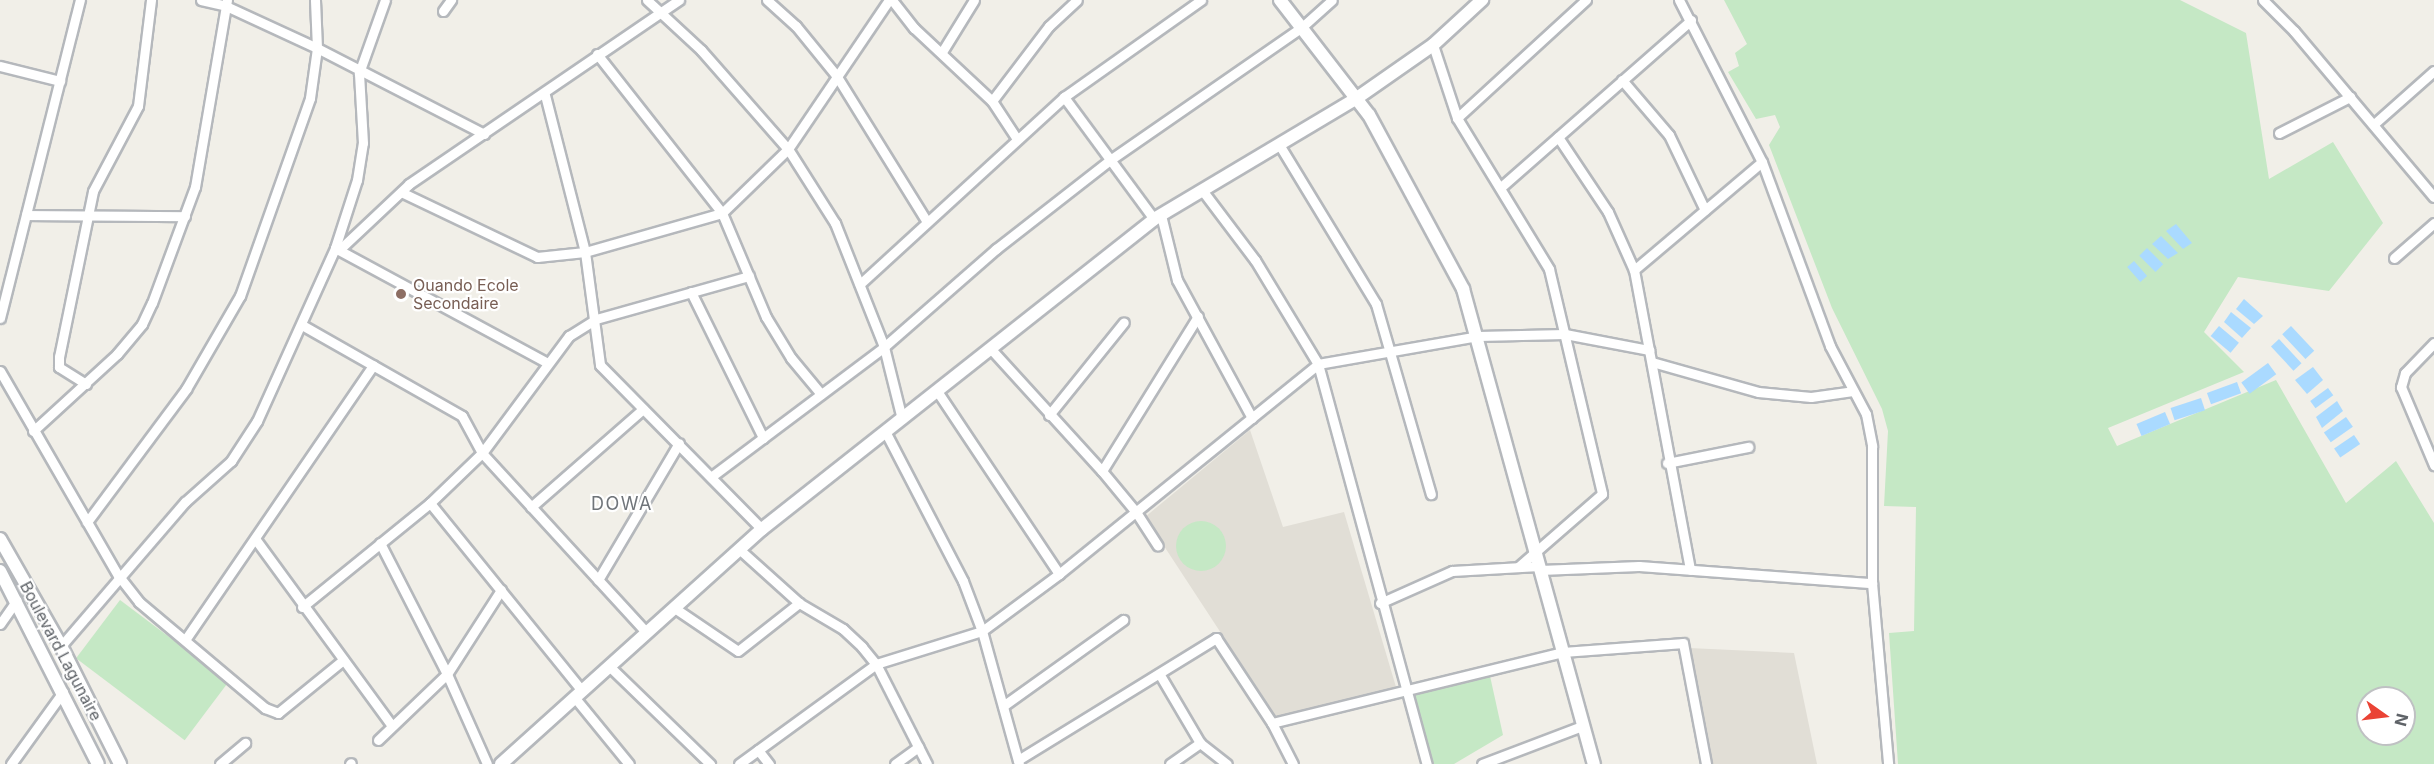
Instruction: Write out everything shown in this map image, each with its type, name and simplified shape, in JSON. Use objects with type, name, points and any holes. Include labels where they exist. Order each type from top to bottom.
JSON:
[{"type":"main road","points":[[1280,0],[1357,98],[1463,289],[1478,336],[1539,568],[1594,764]]},
{"type":"main road","points":[[501,764],[762,529],[1157,217],[1280,146],[1357,98],[1433,45],[1482,0]]},
{"type":"main road","name":"Boulevard Lagunaire","points":[[0,539],[60,646],[120,764]]},
{"type":"main road","name":"Boulevard Lagunaire","points":[[0,571],[17,600],[98,764]]},
{"type":"street","points":[[0,318],[80,0]]},
{"type":"street","points":[[86,384],[58,367],[86,215],[93,192],[138,106],[151,0]]},
{"type":"street","points":[[201,0],[226,3],[484,134]]},
{"type":"street","points":[[87,522],[186,389],[240,296],[297,142],[310,98],[317,48],[315,0]]},
{"type":"street","points":[[60,646],[118,575],[185,502],[237,453],[257,421],[337,249],[362,160],[359,72],[386,0]]},
{"type":"street","points":[[443,11],[450,0]]},
{"type":"street","points":[[647,0],[663,12],[729,79],[788,148],[835,223],[884,347],[903,419]]},
{"type":"street","points":[[337,249],[401,192],[545,95],[597,54],[679,0]]},
{"type":"street","points":[[767,0],[796,26],[836,75],[927,222]]},
{"type":"street","points":[[401,192],[525,254],[551,257],[585,252],[722,213],[788,148],[836,75],[890,0],[910,24],[992,101],[1017,139]]},
{"type":"street","points":[[942,52],[975,0]]},
{"type":"street","points":[[992,101],[1049,26],[1077,0]]},
{"type":"street","points":[[860,284],[1064,98],[1201,0]]},
{"type":"street","points":[[711,477],[884,347],[996,249],[1110,160],[1302,27],[1332,0]]},
{"type":"street","points":[[1457,118],[1586,0]]},
{"type":"street","points":[[1679,0],[1762,162],[1805,284],[1853,391],[1866,414],[1872,446],[1872,583],[1888,764]]},
{"type":"street","points":[[2263,0],[2374,124],[2434,197]]},
{"type":"street","points":[[33,431],[86,384],[142,324],[185,216],[204,146],[226,3]]},
{"type":"street","points":[[1502,187],[1691,20]]},
{"type":"street","points":[[1433,45],[1457,118],[1502,187],[1550,269],[1602,495],[1518,567]]},
{"type":"street","points":[[597,54],[722,213],[777,338],[821,394]]},
{"type":"street","points":[[0,66],[60,81]]},
{"type":"street","points":[[2374,124],[2434,71]]},
{"type":"street","points":[[1622,80],[1669,135],[1706,210]]},
{"type":"street","points":[[545,95],[585,252],[596,319],[600,365],[762,529]]},
{"type":"street","points":[[2279,133],[2350,97]]},
{"type":"street","points":[[1064,98],[1110,160],[1157,217],[1177,280],[1252,418]]},
{"type":"street","points":[[1558,137],[1608,212],[1634,270],[1652,362],[1667,463],[1690,570]]},
{"type":"street","points":[[1280,146],[1376,304],[1431,494]]},
{"type":"street","points":[[1634,270],[1762,162]]},
{"type":"street","points":[[1202,190],[1255,260],[1317,364],[1380,603],[1427,764]]},
{"type":"street","points":[[26,215],[185,216]]},
{"type":"street","points":[[2394,258],[2434,223]]},
{"type":"street","points":[[337,249],[546,362]]},
{"type":"street","points":[[302,607],[430,503],[482,453],[524,400],[546,362],[564,341],[596,319],[749,276]]},
{"type":"street","points":[[691,292],[763,438]]},
{"type":"street","points":[[1102,471],[1198,316]]},
{"type":"street","points":[[1049,415],[1124,322]]},
{"type":"street","points":[[302,326],[462,416],[482,453],[646,632]]},
{"type":"street","points":[[739,764],[876,664],[982,631],[1059,574],[1317,364],[1392,353],[1478,336],[1565,334],[1649,350]]},
{"type":"street","points":[[2434,343],[2410,365],[2401,387],[2434,465]]},
{"type":"street","points":[[990,348],[1102,471],[1136,512],[1158,546]]},
{"type":"street","points":[[1652,362],[1758,392],[1811,397],[1853,391]]},
{"type":"street","points":[[185,640],[256,540],[373,365]]},
{"type":"street","points":[[0,371],[118,575],[139,602],[265,708],[278,712],[343,660]]},
{"type":"street","points":[[938,391],[1059,574]]},
{"type":"street","points":[[531,507],[643,409]]},
{"type":"street","points":[[886,433],[963,581],[982,631],[1018,762],[1216,638],[1272,723],[1293,764]]},
{"type":"street","points":[[598,580],[679,443]]},
{"type":"street","points":[[1667,463],[1748,447]]},
{"type":"street","points":[[430,503],[501,591],[579,694],[628,764]]},
{"type":"street","points":[[256,540],[302,607],[392,726]]},
{"type":"street","points":[[380,543],[447,674],[486,764]]},
{"type":"street","points":[[739,549],[799,603],[843,629],[876,664],[927,764]]},
{"type":"street","points":[[1380,603],[1452,571],[1518,567],[1639,566],[1872,583]]},
{"type":"street","points":[[378,740],[447,674],[501,591]]},
{"type":"street","points":[[0,624],[17,600]]},
{"type":"street","points":[[673,607],[738,651],[799,603]]},
{"type":"street","points":[[1003,706],[1123,620]]},
{"type":"street","points":[[1272,723],[1564,652],[1683,643],[1706,764]]},
{"type":"street","points":[[609,666],[710,764]]},
{"type":"street","points":[[1160,675],[1200,743],[1227,764]]},
{"type":"street","points":[[11,764],[63,692]]},
{"type":"street","points":[[1482,764],[1503,754],[1582,726]]},
{"type":"street","points":[[219,764],[245,743]]},
{"type":"street","points":[[1170,764],[1200,743]]},
{"type":"street","points":[[895,764],[918,747]]},
{"type":"street","points":[[758,750],[769,764]]},
{"type":"street","points":[[1503,754],[1506,764]]},
{"type":"shaded area","points":[[1250,430],[1283,527],[1344,512],[1396,687],[1276,717],[1145,517]]},
{"type":"shaded area","points":[[1689,648],[1794,653],[1817,764],[1711,764]]},
{"type":"green space","points":[[1724,0],[2180,0],[2246,33],[2269,179],[2333,142],[2383,223],[2329,291],[2238,277],[2204,332],[2244,372],[2108,428],[2117,446],[2276,380],[2346,503],[2396,461],[2434,523],[2434,764],[1898,764],[1889,633],[1914,631],[1916,507],[1884,506],[1888,431],[1882,409],[1832,308],[1769,145],[1780,127],[1775,115],[1756,119],[1728,72],[1739,66],[1735,53],[1747,44]]},
{"type":"green space","points":[[1196,521],[1206,521],[1219,528],[1226,541],[1226,551],[1219,564],[1206,571],[1196,571],[1187,567],[1180,560],[1176,551],[1176,541],[1180,532],[1187,525]]},
{"type":"green space","points":[[120,600],[229,682],[185,740],[76,658]]},
{"type":"green space","points":[[1490,676],[1503,735],[1454,764],[1434,764],[1412,695]]},
{"type":"water","points":[[2176,224],[2192,243],[2183,249],[2166,231]]},
{"type":"water","points":[[2161,236],[2178,253],[2168,259],[2152,244]]},
{"type":"water","points":[[2147,248],[2163,264],[2155,272],[2139,256]]},
{"type":"water","points":[[2134,261],[2147,276],[2140,282],[2127,267]]},
{"type":"water","points":[[2244,299],[2263,316],[2254,324],[2236,309]]},
{"type":"water","points":[[2231,312],[2251,328],[2242,338],[2224,322]]},
{"type":"water","points":[[2219,326],[2239,343],[2231,353],[2211,336]]},
{"type":"water","points":[[2291,326],[2314,351],[2305,359],[2282,334]]},
{"type":"water","points":[[2279,339],[2302,363],[2293,371],[2271,347]]},
{"type":"water","points":[[2268,363],[2276,374],[2250,394],[2241,382]]},
{"type":"water","points":[[2313,367],[2323,380],[2307,394],[2295,380]]},
{"type":"water","points":[[2237,382],[2241,393],[2211,404],[2207,393]]},
{"type":"water","points":[[2328,388],[2333,395],[2315,408],[2310,401]]},
{"type":"water","points":[[2201,398],[2205,410],[2175,420],[2171,408]]},
{"type":"water","points":[[2337,401],[2343,411],[2322,428],[2316,417]]},
{"type":"water","points":[[2165,412],[2170,424],[2142,436],[2136,424]]},
{"type":"water","points":[[2346,417],[2353,427],[2331,442],[2324,432]]},
{"type":"water","points":[[2354,435],[2360,444],[2340,458],[2334,448]]},
{"type":"place","name":"Ouando Ecole Secondaire","points":[[401,294]]},
{"type":"district","name":"DOWA","points":[[622,504]]}]
